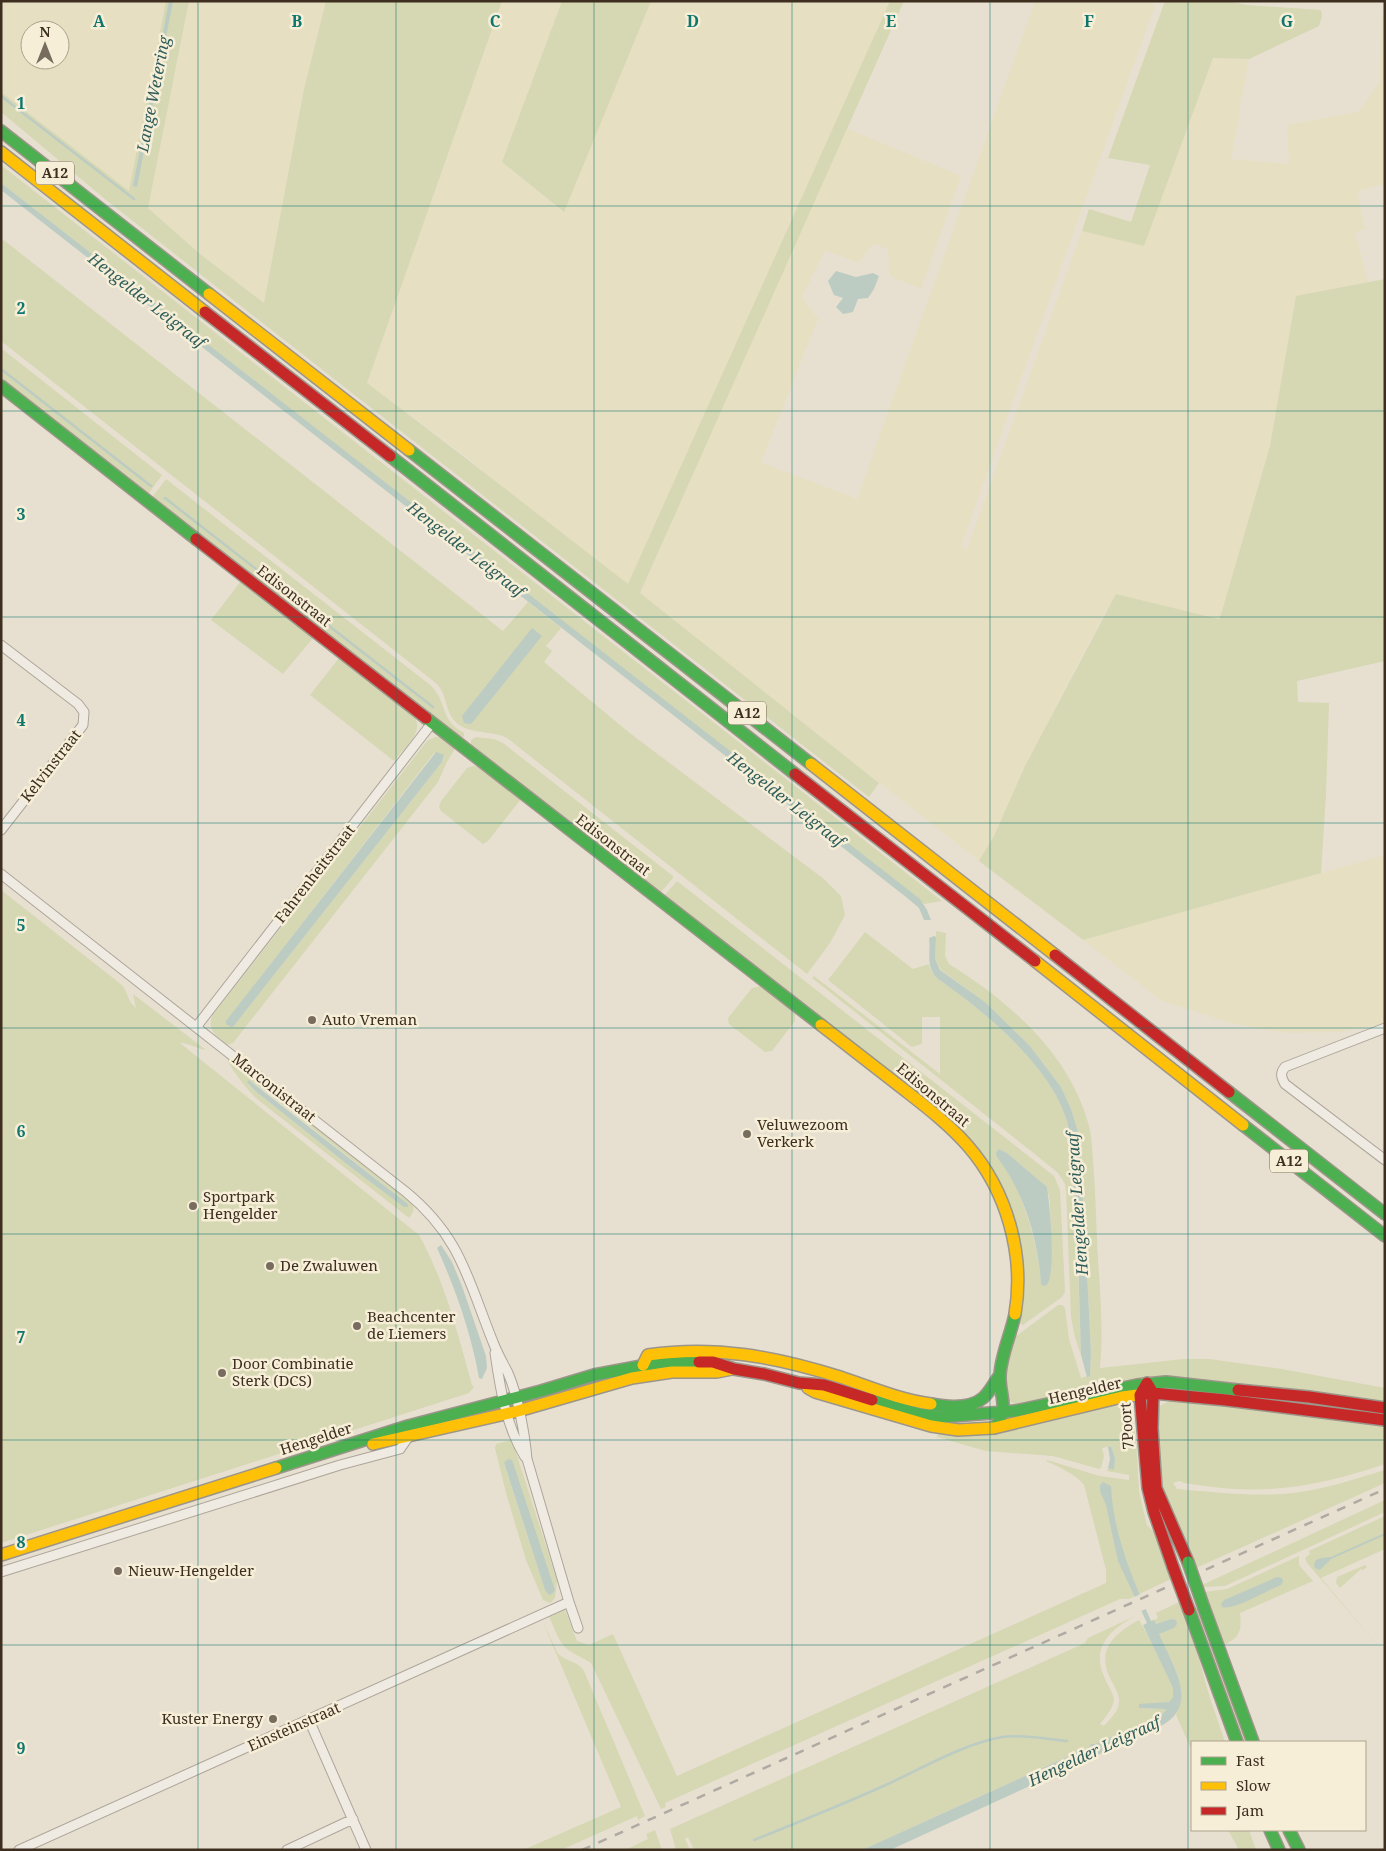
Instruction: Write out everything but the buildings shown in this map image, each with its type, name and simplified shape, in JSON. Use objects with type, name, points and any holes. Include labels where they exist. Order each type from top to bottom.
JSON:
[{"type":"main road","name":"A12","points":[[1,131],[1385,1214]]},
{"type":"main road","name":"A12","points":[[1,152],[1385,1236]]},
{"type":"main road","name":"Edisonstraat","points":[[1,386],[930,1110],[974,1153],[990,1174],[1000,1196],[1011,1229],[1016,1260],[1018,1293],[1012,1330],[1000,1376],[1004,1408]]},
{"type":"main road","name":"Hengelder","points":[[643,1365],[648,1355],[662,1352],[740,1353],[775,1359],[922,1403],[946,1406],[974,1404],[980,1400],[997,1401],[1004,1408]]},
{"type":"main road","name":"Hengelder","points":[[1,1555],[408,1426],[594,1375],[643,1365],[690,1361],[713,1362],[734,1369],[799,1383],[824,1385],[919,1414],[942,1417],[1004,1408],[1039,1407],[1092,1394],[1150,1388],[1166,1382],[1385,1408]]},
{"type":"main road","name":"Hengelder","points":[[1,1560],[328,1456],[512,1412],[639,1376],[672,1372],[717,1372],[734,1369]]},
{"type":"main road","points":[[980,1400],[987,1395],[994,1382],[1000,1376]]},
{"type":"main road","name":"Hengelder","points":[[799,1383],[815,1392],[931,1426],[958,1430],[994,1428],[1069,1409],[1140,1395]]},
{"type":"main road","name":"Hengelder","points":[[1150,1388],[1226,1400],[1385,1420]]},
{"type":"main road","name":"7Poort","points":[[1150,1388],[1140,1395],[1148,1488],[1154,1512],[1237,1741]]},
{"type":"main road","name":"7Poort","points":[[1150,1388],[1157,1495],[1188,1562],[1214,1639],[1253,1741]]},
{"type":"main road","points":[[994,1428],[1002,1419],[1004,1408]]},
{"type":"main road","points":[[1270,1831],[1280,1850]]},
{"type":"main road","points":[[1290,1831],[1299,1850]]},
{"type":"street","name":"Kelvinstraat","points":[[1,645],[78,704],[84,712],[82,725],[1,830]]},
{"type":"street","name":"Fahrenheitstraat","points":[[197,1026],[432,723]]},
{"type":"street","name":"Marconistraat","points":[[1,874],[424,1206],[449,1238],[465,1268],[493,1344],[510,1399],[512,1412]]},
{"type":"street","points":[[1385,1028],[1285,1067],[1281,1072],[1281,1077],[1285,1084],[1385,1160]]},
{"type":"street","points":[[512,1412],[512,1433],[527,1459],[578,1628]]},
{"type":"street","name":"Hengelder","points":[[1,1572],[340,1465],[400,1449],[409,1436]]},
{"type":"street","name":"Einsteinstraat","points":[[19,1850],[569,1602]]},
{"type":"street","points":[[309,1720],[366,1850]]},
{"type":"street","points":[[287,1850],[353,1819]]},
{"type":"shaded area","points":[[1,1],[166,1],[129,192],[1,92]]},
{"type":"shaded area","points":[[189,1],[326,1],[304,89],[264,303],[200,254],[148,208]]},
{"type":"shaded area","points":[[502,1],[562,1],[502,162],[563,212],[651,1],[890,1],[628,585],[502,487],[463,454],[367,383]]},
{"type":"shaded area","points":[[1035,1],[1145,1],[1155,5],[961,546],[967,549],[1082,231],[1144,245],[1213,58],[1249,59],[1231,159],[1289,164],[1287,125],[1358,112],[1380,82],[1381,15],[1385,14],[1385,184],[1357,191],[1365,229],[1355,232],[1368,282],[1296,297],[1270,446],[1220,618],[1106,610],[1025,766],[995,834],[979,861],[640,594],[846,128],[961,176],[921,289],[890,276],[888,249],[873,244],[858,263],[825,250],[802,297],[818,319],[761,462],[857,499]]},
{"type":"shaded area","points":[[1385,855],[1385,1024],[1337,1032],[1286,1033],[1231,1023],[1162,1001],[1083,940]]},
{"type":"green space","points":[[166,1],[189,1],[148,208],[200,254],[264,303],[304,89],[326,1],[502,1],[367,383],[628,584],[890,1],[904,1],[640,593],[879,783],[869,797],[105,199],[1,112],[1,92],[129,191]]},
{"type":"green space","points":[[562,1],[651,1],[564,212],[502,162]]},
{"type":"green space","points":[[1165,1],[1226,1],[1247,5],[1321,10],[1322,16],[1319,26],[1249,59],[1213,58],[1144,246],[1082,231],[1089,209],[1131,222],[1150,165],[1108,158]]},
{"type":"green space","points":[[1,165],[942,901],[924,904],[1,183]]},
{"type":"green space","points":[[1,238],[503,631],[528,602],[561,628],[546,646],[552,651],[544,662],[631,734],[824,879],[841,896],[845,915],[830,943],[807,974],[507,738],[462,727],[451,716],[437,684],[1,341]]},
{"type":"green space","points":[[1385,279],[1385,661],[1297,681],[1298,702],[1329,703],[1321,873],[1083,940],[979,861],[995,834],[1025,766],[1116,594],[1220,618],[1270,446],[1296,296]]},
{"type":"green space","points":[[1,348],[162,475],[149,493],[1,379]]},
{"type":"green space","points":[[166,479],[429,684],[439,697],[450,722],[464,733],[464,737],[460,738],[154,499],[153,496]]},
{"type":"green space","points":[[241,581],[313,638],[283,674],[211,620]]},
{"type":"green space","points":[[339,658],[414,716],[417,722],[415,734],[394,761],[310,695]]},
{"type":"green space","points":[[435,737],[441,737],[456,747],[438,782],[233,1043],[227,1045],[212,1029],[212,1016],[427,741]],"holes":[[[434,753],[444,757],[442,762],[233,1027],[226,1022]]]},
{"type":"green space","points":[[476,737],[494,739],[503,743],[673,876],[673,878],[660,893],[471,747],[471,740]]},
{"type":"green space","points":[[474,766],[521,799],[488,841],[483,844],[441,811],[439,807],[441,801],[467,768]]},
{"type":"green space","points":[[677,881],[1054,1176],[1060,1190],[1065,1292],[1062,1297],[1023,1325],[1019,1323],[1022,1278],[985,1161],[664,896]],"holes":[[[999,1150],[1007,1153],[1047,1187],[1050,1202],[1051,1260],[1041,1284],[1034,1239],[1028,1217],[1018,1190]]]},
{"type":"green space","name":"Sportpark Hengelder","points":[[1,890],[122,985],[131,1003],[136,1008],[133,994],[206,1050],[180,1043],[419,1235],[436,1271],[450,1308],[474,1387],[469,1393],[1,1543]]},
{"type":"green space","points":[[936,931],[946,933],[945,956],[949,964],[994,995],[1035,1032],[1068,1076],[1080,1100],[1089,1126],[1092,1147],[1101,1320],[1100,1368],[1184,1359],[1209,1359],[1282,1369],[1385,1388],[1385,1405],[1194,1380],[1017,1406],[1009,1400],[1005,1372],[1015,1337],[1058,1305],[1062,1305],[1065,1308],[1069,1339],[1081,1378],[1090,1375],[1091,1353],[1084,1202],[1078,1137],[1071,1109],[1061,1087],[1030,1046],[985,1002],[941,970],[935,958]]},
{"type":"green space","points":[[865,932],[913,969],[929,964],[930,969],[940,981],[973,1005],[1030,1058],[1053,1090],[1062,1107],[1069,1130],[1073,1155],[1081,1355],[1071,1317],[1066,1190],[1065,1184],[1058,1173],[812,978],[814,976],[940,1074],[940,1017],[922,1017],[922,1044],[912,1047],[828,980]]},
{"type":"green space","points":[[762,986],[795,1012],[795,1021],[772,1051],[765,1052],[729,1024],[728,1018],[752,988]]},
{"type":"green space","points":[[227,1057],[412,1203],[413,1211],[409,1218],[257,1099],[239,1079]],"holes":[[[249,1080],[408,1204],[391,1197],[353,1169],[254,1090],[249,1085]]]},
{"type":"green space","points":[[1173,1400],[1385,1422],[1385,1464],[1329,1480],[1292,1487],[1234,1489],[1180,1481],[1173,1483],[1177,1489],[1244,1494],[1297,1493],[1323,1488],[1385,1470],[1385,1483],[1196,1568],[1157,1477],[1158,1410],[1161,1405]]},
{"type":"green space","points":[[1111,1405],[1125,1409],[1132,1417],[1136,1437],[1139,1491],[1143,1509],[1147,1525],[1155,1533],[1171,1579],[1129,1599],[1120,1599],[665,1803],[666,1807],[661,1809],[591,1663],[563,1645],[549,1617],[565,1610],[577,1641],[589,1645],[613,1634],[677,1776],[1106,1583],[1106,1570],[1084,1485],[1072,1474],[1046,1461],[1100,1476],[1129,1480],[1129,1475],[1107,1471],[1108,1468],[1114,1469],[1115,1458],[1111,1446],[1102,1448],[1104,1456],[1101,1468],[1099,1469],[1053,1456],[986,1451],[937,1437],[939,1431]]},
{"type":"green space","points":[[512,1440],[557,1580],[555,1598],[550,1603],[543,1600],[526,1560],[506,1493],[495,1448],[496,1444]],"holes":[[[508,1459],[514,1465],[555,1590],[553,1593],[545,1590],[504,1464]]]},
{"type":"green space","points":[[1385,1500],[1385,1512],[1225,1586],[1203,1587],[1202,1585]]},
{"type":"green space","points":[[1385,1516],[1385,1549],[1321,1578],[1385,1654],[1307,1563],[1305,1558],[1310,1554],[1309,1551]]},
{"type":"green space","points":[[1299,1556],[1299,1565],[1313,1581],[1240,1613],[1241,1624],[1239,1633],[1229,1643],[1223,1645],[1205,1592],[1227,1589]]},
{"type":"green space","points":[[1365,1565],[1367,1567],[1363,1570],[1361,1569],[1340,1588],[1336,1583],[1337,1577]]},
{"type":"green space","points":[[1179,1602],[1196,1648],[1225,1741],[1191,1741],[1191,1749],[1176,1715],[1180,1704],[1180,1683],[1158,1634],[1174,1628],[1174,1621],[1171,1619],[1156,1624],[1154,1620],[1158,1618],[1156,1613]]},
{"type":"green space","points":[[1198,1607],[1248,1741],[1241,1741],[1194,1609]]},
{"type":"green space","points":[[1135,1616],[1112,1632],[1102,1646],[1100,1664],[1114,1699],[1111,1709],[1100,1724],[1104,1726],[1115,1712],[1119,1703],[1118,1693],[1106,1668],[1107,1650],[1110,1643],[1122,1630],[1139,1620],[1173,1688],[1173,1697],[1169,1702],[1139,1708],[1166,1710],[1159,1717],[1091,1744],[1089,1747],[862,1850],[694,1850],[688,1837],[685,1839],[690,1850],[676,1850],[670,1829],[1085,1643],[1088,1638]]},
{"type":"green space","points":[[542,1620],[558,1654],[579,1665],[584,1671],[645,1816],[638,1820],[637,1816],[561,1850],[523,1850],[621,1807]]},
{"type":"green space","points":[[655,1830],[662,1850],[625,1850],[648,1839],[646,1834]]},
{"type":"green space","points":[[1229,1831],[1249,1831],[1256,1850],[1239,1850]]},
{"type":"water","name":"Lange Wetering","points":[[169,1],[173,1],[137,187],[133,186]]},
{"type":"water","name":"Hengelder Leigraaf","points":[[1,183],[920,899],[931,920],[924,920],[919,908],[906,897],[1,190]]},
{"type":"water","points":[[836,271],[856,277],[873,273],[879,276],[868,298],[858,299],[853,312],[843,314],[836,307],[843,298],[834,295],[828,281]]},
{"type":"water","points":[[532,628],[542,636],[472,723],[464,723],[462,716]]},
{"type":"water","points":[[436,752],[444,755],[442,762],[233,1027],[226,1024],[226,1021]]},
{"type":"water","name":"Hengelder Leigraaf","points":[[936,937],[935,958],[940,970],[985,1002],[1030,1046],[1061,1087],[1071,1109],[1077,1129],[1082,1170],[1091,1353],[1090,1376],[1087,1377],[1081,1355],[1078,1257],[1076,1256],[1078,1254],[1076,1207],[1074,1205],[1072,1152],[1067,1121],[1059,1100],[1031,1060],[994,1023],[938,979],[931,970],[929,938]]},
{"type":"water","points":[[249,1080],[408,1204],[408,1207],[404,1207],[353,1169],[254,1090],[247,1082]]},
{"type":"water","points":[[999,1149],[1007,1153],[1047,1187],[1052,1253],[1050,1278],[1047,1285],[1043,1286],[1041,1284],[1033,1233],[1015,1185],[997,1157],[996,1153]]},
{"type":"water","points":[[441,1245],[452,1262],[462,1286],[486,1356],[487,1368],[482,1379],[479,1378],[462,1312],[437,1248]]},
{"type":"water","points":[[1111,1446],[1115,1458],[1114,1470],[1108,1468],[1110,1459],[1108,1447]]},
{"type":"water","points":[[508,1459],[512,1460],[514,1465],[555,1590],[549,1595],[545,1590],[504,1463]]},
{"type":"water","name":"Hengelder Leigraaf","points":[[1103,1482],[1111,1486],[1115,1521],[1125,1555],[1151,1621],[1154,1620],[1156,1624],[1171,1619],[1176,1620],[1177,1624],[1174,1628],[1159,1634],[1180,1683],[1181,1696],[1179,1707],[1173,1717],[1161,1726],[890,1850],[862,1850],[1089,1747],[1091,1744],[1159,1717],[1166,1710],[1139,1708],[1139,1704],[1169,1702],[1173,1697],[1173,1688],[1143,1625],[1147,1623],[1118,1561],[1106,1505],[1100,1491],[1100,1485]]},
{"type":"water","points":[[1385,1533],[1385,1535],[1331,1559],[1320,1570],[1315,1568],[1316,1560],[1331,1557]]},
{"type":"water","points":[[1277,1577],[1282,1578],[1281,1585],[1243,1603],[1222,1607],[1221,1604],[1224,1600]]},
{"type":"pier","points":[[1143,1593],[1148,1608],[1139,1612],[1132,1598]]},
{"type":"waterway","points":[[1,96],[134,199]]},
{"type":"waterway","points":[[1,369],[151,486]]},
{"type":"waterway","points":[[165,498],[433,707]]},
{"type":"waterway","points":[[754,1840],[855,1799],[944,1757],[988,1740],[1010,1736],[1026,1736],[1067,1741]]},
{"type":"railway","points":[[582,1850],[1385,1489]]},
{"type":"traffic: fast","points":[[1,131],[209,294]]},
{"type":"traffic: fast","points":[[1,386],[196,539]]},
{"type":"traffic: fast","points":[[409,450],[811,764]]},
{"type":"traffic: fast","points":[[390,456],[795,774]]},
{"type":"traffic: fast","points":[[426,718],[821,1025]]},
{"type":"traffic: fast","points":[[1229,1092],[1385,1214]]},
{"type":"traffic: fast","points":[[1243,1125],[1385,1236]]},
{"type":"traffic: fast","points":[[994,1428],[1002,1415],[1001,1367],[1015,1314]]},
{"type":"traffic: fast","points":[[276,1468],[408,1426],[594,1375],[663,1362],[699,1362]]},
{"type":"traffic: fast","points":[[931,1404],[965,1406],[978,1402],[988,1393],[1000,1375]]},
{"type":"traffic: fast","points":[[872,1400],[919,1414],[942,1417],[1015,1411],[1137,1385],[1166,1382],[1238,1390]]},
{"type":"traffic: fast","points":[[1188,1562],[1204,1608]]},
{"type":"traffic: fast","points":[[1204,1608],[1253,1741]]},
{"type":"traffic: fast","points":[[1189,1610],[1237,1741]]},
{"type":"traffic: fast","points":[[1270,1831],[1279,1850]]},
{"type":"traffic: fast","points":[[1290,1831],[1299,1850]]},
{"type":"traffic: slow","points":[[1,152],[205,312]]},
{"type":"traffic: slow","points":[[209,294],[409,450]]},
{"type":"traffic: slow","points":[[811,764],[1055,955]]},
{"type":"traffic: slow","points":[[1035,961],[1243,1125]]},
{"type":"traffic: slow","points":[[821,1025],[953,1130],[982,1164],[1003,1203],[1015,1247],[1017,1269],[1015,1314]]},
{"type":"traffic: slow","points":[[643,1365],[648,1355],[673,1352],[697,1351],[745,1355],[816,1370],[896,1396],[931,1404]]},
{"type":"traffic: slow","points":[[373,1444],[518,1411],[632,1378],[672,1372],[717,1372],[732,1369]]},
{"type":"traffic: slow","points":[[808,1388],[815,1392],[931,1426],[958,1430],[994,1428],[1122,1397],[1145,1394]]},
{"type":"traffic: slow","points":[[1,1555],[276,1468]]},
{"type":"traffic: jam","points":[[205,312],[390,456]]},
{"type":"traffic: jam","points":[[196,539],[426,718]]},
{"type":"traffic: jam","points":[[795,774],[1035,961]]},
{"type":"traffic: jam","points":[[1055,955],[1229,1092]]},
{"type":"traffic: jam","points":[[699,1362],[713,1362],[734,1369],[799,1383],[824,1385],[872,1400]]},
{"type":"traffic: jam","points":[[1173,1567],[1154,1512],[1148,1488],[1140,1395],[1147,1383],[1153,1393],[1152,1428],[1156,1488],[1188,1562]]},
{"type":"traffic: jam","points":[[1238,1390],[1309,1397],[1385,1408]]},
{"type":"traffic: jam","points":[[1145,1394],[1153,1393],[1226,1400],[1385,1420]]},
{"type":"traffic: jam","points":[[1173,1567],[1189,1610]]},
{"type":"place","name":"Auto Vreman","points":[[312,1020]]},
{"type":"place","name":"Veluwezoom Verkerk","points":[[747,1134]]},
{"type":"place","name":"Sportpark Hengelder","points":[[193,1206]]},
{"type":"place","name":"De Zwaluwen","points":[[270,1266]]},
{"type":"place","name":"Beachcenter de Liemers","points":[[357,1326]]},
{"type":"place","name":"Door Combinatie Sterk (DCS)","points":[[222,1373]]},
{"type":"place","name":"Nieuw-Hengelder","points":[[118,1571]]},
{"type":"place","name":"Kuster Energy","points":[[273,1719]]}]
